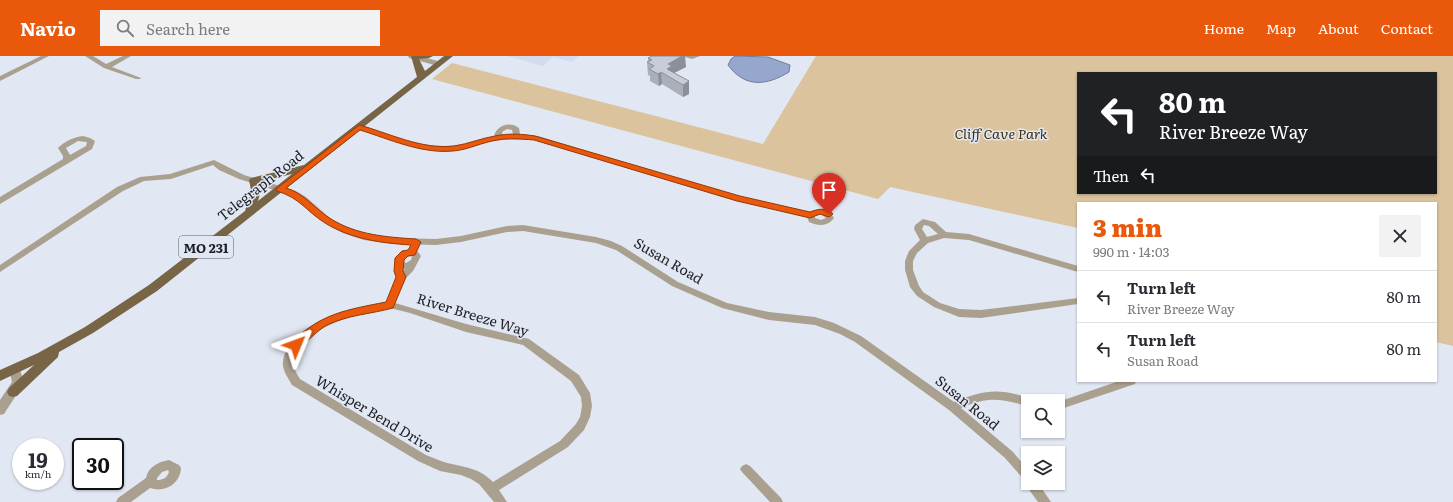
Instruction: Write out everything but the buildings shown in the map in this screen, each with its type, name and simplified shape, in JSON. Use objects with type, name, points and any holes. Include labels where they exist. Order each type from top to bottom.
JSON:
[{"type":"main road","points":[[413,56],[430,56]]},
{"type":"main road","points":[[413,56],[419,65],[422,78]]},
{"type":"main road","name":"Telegraph Road","points":[[0,376],[66,343],[140,297],[449,56]]},
{"type":"main road","points":[[249,213],[256,190],[254,180],[285,173],[312,164]]},
{"type":"main road","points":[[13,392],[66,343]]},
{"type":"street","points":[[0,79],[46,56]]},
{"type":"street","points":[[88,56],[106,67],[138,78]]},
{"type":"street","points":[[106,67],[128,56]]},
{"type":"street","points":[[413,56],[438,64]]},
{"type":"street","points":[[685,56],[697,56]]},
{"type":"street","points":[[359,127],[421,146],[453,149],[497,138],[517,136],[535,138],[740,199],[810,215]]},
{"type":"street","points":[[0,201],[67,159]]},
{"type":"street","name":"Susan Road","points":[[0,269],[106,197],[133,182],[143,179],[172,176],[214,162],[226,170],[293,193],[328,221],[353,234],[380,240],[416,242],[460,240],[502,228],[512,227],[602,242],[619,248],[675,284],[725,306],[761,315],[815,321],[831,326],[858,339],[953,407],[1009,455],[1021,470]]},
{"type":"street","points":[[925,240],[918,229],[919,225],[923,222],[937,227],[944,235]]},
{"type":"street","points":[[1077,269],[969,238],[944,235],[925,240],[913,251],[909,261],[909,270],[915,287],[920,294],[932,303],[959,312],[981,314],[1077,301]]},
{"type":"street","points":[[412,253],[416,242]]},
{"type":"street","points":[[390,305],[401,277],[410,269],[417,259],[417,256],[412,253],[403,255],[400,258],[399,271],[401,277]]},
{"type":"street","points":[[399,262],[405,266],[414,263]]},
{"type":"street","name":"Whisper Bend Drive","points":[[390,305],[344,315],[323,323],[310,331],[296,345],[290,354],[288,366],[291,374],[296,382],[422,458],[440,466],[475,475],[483,480],[492,489],[501,502]]},
{"type":"street","name":"River Breeze Way","points":[[390,305],[411,310],[466,328],[526,342],[575,378],[586,396],[587,406],[585,417],[574,435],[564,444],[492,489]]},
{"type":"street","points":[[0,410],[13,392],[18,379],[15,369]]},
{"type":"street","points":[[1065,404],[1128,382]]},
{"type":"street","points":[[953,407],[980,395],[987,394],[1006,395],[1021,400]]},
{"type":"street","points":[[746,470],[777,502]]},
{"type":"street","points":[[122,502],[151,481]]},
{"type":"street","points":[[1036,490],[1045,502]]},
{"type":"shaded area","points":[[507,56],[579,56],[572,62],[553,57],[543,66]]},
{"type":"green space","name":"Cliff Cave Park","points":[[816,56],[1453,56],[1453,346],[1437,342],[1437,202],[1077,202],[1077,228],[890,187],[878,199],[432,79],[452,63],[763,144]]},
{"type":"water","points":[[735,56],[768,57],[790,65],[789,72],[780,77],[764,82],[749,81],[741,78],[728,65],[731,59]]},
{"type":"route","points":[[296,345],[310,331],[323,323],[351,312],[390,305],[401,277],[399,271],[399,260],[403,255],[412,253],[416,242],[380,240],[353,234],[328,221],[298,196],[280,189],[359,127],[421,146],[453,149],[497,138],[517,136],[535,138],[740,199],[810,215],[820,211],[829,214]]}]
